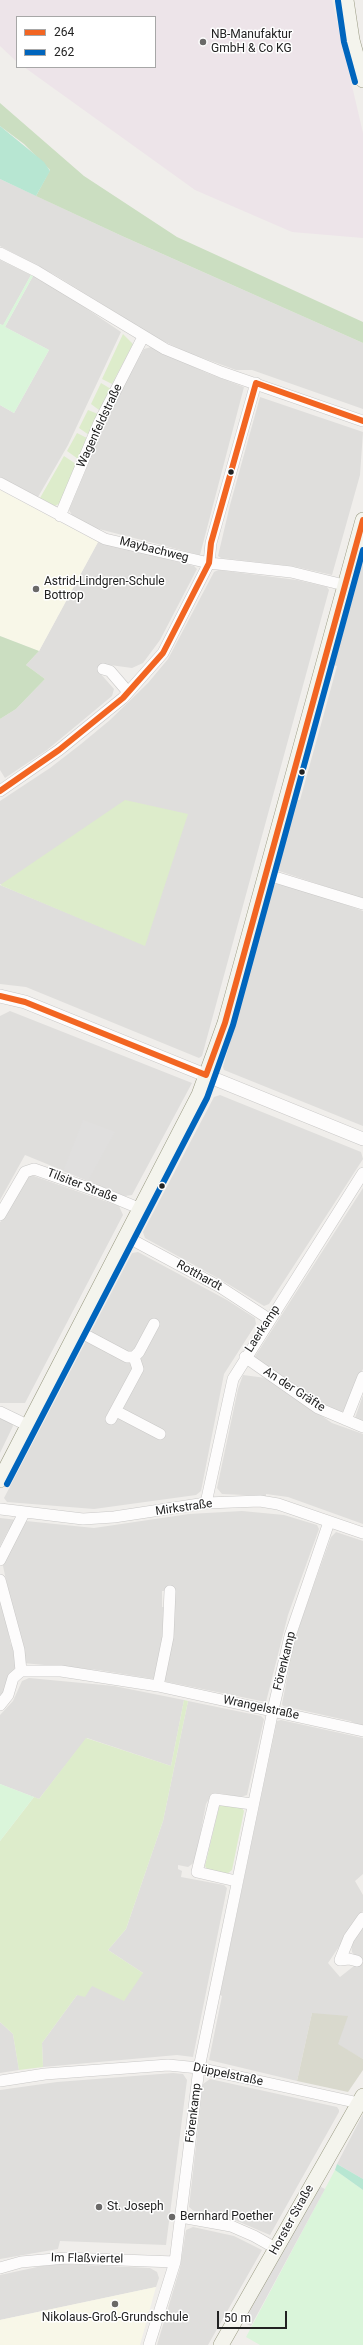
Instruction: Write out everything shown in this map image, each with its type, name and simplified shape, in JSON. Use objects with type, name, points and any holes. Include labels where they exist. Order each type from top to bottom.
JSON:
[{"type":"main road","points":[[346,0],[352,40],[363,80]]},
{"type":"main road","points":[[0,1480],[180,1136],[206,1075],[225,1023],[363,520]]},
{"type":"main road","name":"Horster Straße","points":[[221,2345],[361,2100]]},
{"type":"street","points":[[0,253],[71,290],[143,337],[190,360],[363,421]]},
{"type":"street","name":"Wagenfeldstraße","points":[[60,516],[99,423],[143,337]]},
{"type":"street","points":[[0,791],[59,750],[128,692],[163,653],[208,563],[215,528],[256,383]]},
{"type":"street","name":"Maybachweg","points":[[0,483],[60,516],[105,538],[208,563],[291,572],[344,585]]},
{"type":"street","points":[[103,669],[110,671],[128,692]]},
{"type":"street","points":[[265,874],[363,904]]},
{"type":"street","points":[[0,996],[25,1002],[363,1139]]},
{"type":"street","name":"Tilsiter Straße","points":[[0,1215],[25,1172],[34,1169],[78,1183],[141,1209]]},
{"type":"street","name":"Laerkamp","points":[[206,1504],[233,1378],[363,1173]]},
{"type":"street","name":"Rotthardt","points":[[127,1236],[220,1287],[269,1320]]},
{"type":"street","points":[[78,1331],[127,1357],[134,1357],[139,1352],[154,1324]]},
{"type":"street","points":[[134,1357],[138,1368],[113,1415],[160,1434]]},
{"type":"street","name":"An der Gräfte","points":[[245,1357],[318,1408],[363,1427]]},
{"type":"street","points":[[346,1420],[363,1376]]},
{"type":"street","points":[[0,1412],[28,1426]]},
{"type":"street","name":"Mirkstraße","points":[[0,1509],[83,1519],[114,1517],[206,1504],[260,1501],[278,1504],[363,1533]]},
{"type":"street","points":[[0,1560],[24,1513]]},
{"type":"street","name":"Förenkamp","points":[[150,2345],[175,2262],[200,2068],[236,1880],[272,1710],[290,1636],[329,1522]]},
{"type":"street","points":[[0,1580],[19,1650],[21,1670],[13,1678],[8,1695],[0,1705]]},
{"type":"street","points":[[158,1686],[168,1636],[170,1591]]},
{"type":"street","name":"Wrangelstraße","points":[[21,1670],[61,1671],[158,1686],[272,1710],[363,1732]]},
{"type":"street","points":[[236,1880],[197,1872],[215,1799],[252,1804]]},
{"type":"street","points":[[357,1961],[349,1959],[340,1960],[349,1938],[363,1918]]},
{"type":"street","name":"Düppelstraße","points":[[0,2081],[45,2074],[168,2065],[200,2068],[361,2100]]},
{"type":"street","points":[[181,2216],[231,2226],[254,2236],[276,2249]]},
{"type":"street","name":"Im Flaßviertel","points":[[0,2268],[20,2262],[66,2258],[175,2262]]},
{"type":"shaded area","points":[[0,0],[332,0],[363,133],[363,238],[292,232],[195,190],[25,68],[156,68],[156,16],[16,16],[16,61],[0,46]]},
{"type":"shaded area","points":[[0,179],[122,236],[363,343],[363,409],[252,370],[236,370],[186,352],[157,338],[55,275],[0,246]]},
{"type":"shaded area","points":[[0,260],[31,275],[3,326],[0,324]]},
{"type":"shaded area","points":[[33,276],[68,296],[121,332],[68,445],[38,497],[0,477],[0,405],[14,413],[49,350],[5,327]]},
{"type":"shaded area","points":[[151,347],[207,373],[244,387],[200,555],[95,528],[72,515],[69,510],[100,436],[124,385],[144,349]]},
{"type":"shaded area","points":[[260,397],[363,432],[360,475],[332,575],[292,566],[221,558],[218,556],[230,505]]},
{"type":"shaded area","name":"Astrid-Lindgren-Schule Bottrop","points":[[0,490],[98,542],[39,651],[0,636]]},
{"type":"shaded area","points":[[98,542],[194,566],[197,569],[160,640],[143,663],[132,668],[110,665],[99,672],[114,689],[112,696],[47,750],[5,778],[0,770],[0,719],[16,709],[45,679],[26,665],[39,651]]},
{"type":"shaded area","points":[[363,561],[363,899],[279,871],[278,869],[297,800],[300,800],[320,728],[337,666],[334,665]]},
{"type":"shaded area","points":[[218,570],[297,580],[327,587],[329,590],[202,1056],[199,1058],[26,987],[0,984],[0,885],[145,945],[0,884],[0,801],[50,768],[81,744],[110,720],[148,683],[168,659],[214,572]]},
{"type":"shaded area","points":[[277,883],[321,896],[363,911],[363,1126],[224,1070],[223,1067],[273,887]]},
{"type":"shaded area","points":[[10,1011],[192,1083],[132,1195],[125,1196],[25,1155],[0,1200],[0,1016]]},
{"type":"shaded area","points":[[220,1095],[361,1152],[363,1159],[269,1304],[264,1306],[223,1281],[145,1238],[143,1232],[214,1097]]},
{"type":"shaded area","points":[[83,1120],[115,1132],[88,1181],[63,1171]]},
{"type":"shaded area","points":[[31,1175],[119,1206],[123,1215],[25,1403],[0,1403],[0,1222],[3,1220],[26,1177]]},
{"type":"shaded area","points":[[363,1188],[363,1369],[354,1385],[345,1410],[341,1413],[322,1406],[254,1358]]},
{"type":"shaded area","points":[[138,1252],[227,1300],[255,1318],[256,1324],[224,1374],[201,1491],[196,1495],[94,1509],[7,1502],[4,1498],[132,1253]]},
{"type":"shaded area","points":[[243,1375],[266,1378],[332,1423],[363,1434],[363,1524],[288,1497],[266,1494],[266,1496],[222,1494],[217,1488],[238,1389]]},
{"type":"shaded area","points":[[363,1395],[363,1421],[355,1418]]},
{"type":"shaded area","points":[[0,1418],[13,1426],[0,1453]]},
{"type":"shaded area","points":[[242,1511],[284,1515],[317,1525],[319,1529],[288,1615],[266,1702],[163,1681],[173,1591],[162,1591],[162,1607],[166,1607],[165,1626],[154,1679],[98,1670],[23,1663],[2,1561],[26,1521],[94,1528],[189,1514]]},
{"type":"shaded area","points":[[0,1518],[18,1520],[13,1528],[9,1529],[0,1546]]},
{"type":"shaded area","points":[[336,1532],[363,1541],[363,1727],[350,1721],[283,1706],[282,1704],[294,1643],[331,1537]]},
{"type":"shaded area","points":[[0,1593],[11,1645],[14,1644],[16,1665],[5,1693],[0,1700]]},
{"type":"shaded area","points":[[29,1678],[114,1686],[184,1700],[171,1766],[87,1738],[39,1799],[0,1784],[0,1715],[13,1701],[22,1681]]},
{"type":"shaded area","points":[[188,1701],[261,1716],[264,1719],[247,1795],[240,1797],[218,1793],[210,1797],[206,1804],[195,1862],[188,1867],[178,1865],[178,1869],[182,1871],[181,1877],[224,1885],[227,1888],[193,2057],[177,2055],[43,2067],[42,2043],[77,1995],[92,1986],[143,1973],[108,1950],[126,1929],[163,1821]]},
{"type":"shaded area","points":[[281,1720],[363,1738],[363,1874],[355,1881],[363,1895],[363,1911],[328,1963],[340,1977],[359,1962],[352,1952],[351,1943],[363,1923],[363,2059],[338,2045],[312,2013],[297,2081],[209,2060],[222,1996],[220,1995],[277,1721]]},
{"type":"shaded area","points":[[312,2013],[348,2016],[338,2044],[363,2059],[363,2070],[348,2092],[297,2081]]},
{"type":"shaded area","points":[[0,2022],[13,2034],[19,2070],[0,2073]]},
{"type":"shaded area","points":[[173,2073],[183,2074],[187,2080],[166,2245],[60,2241],[58,2249],[0,2259],[0,2090],[57,2082]]},
{"type":"shaded area","points":[[210,2079],[337,2107],[339,2110],[270,2235],[230,2218],[195,2212],[189,2207],[203,2084]]},
{"type":"shaded area","points":[[363,2114],[363,2179],[337,2164]]},
{"type":"shaded area","points":[[313,2183],[325,2189],[251,2326],[236,2319]]},
{"type":"shaded area","points":[[193,2227],[234,2236],[262,2250],[208,2345],[157,2345],[180,2268],[186,2230]]},
{"type":"shaded area","points":[[63,2264],[150,2268],[157,2272],[159,2278],[156,2287],[0,2320],[0,2275],[42,2266]]},
{"type":"shaded area","name":"Nikolaus-Groß-Grundschule","points":[[156,2287],[140,2345],[0,2345],[0,2320]]},
{"type":"green space","points":[[0,103],[84,176],[177,237],[363,322],[363,343],[122,236],[36,196],[50,170],[24,144],[0,126]]},
{"type":"green space","points":[[0,126],[44,162],[50,171],[36,196],[0,179]]},
{"type":"green space","points":[[31,275],[33,276],[5,327],[49,350],[14,413],[0,405],[0,324],[3,325]]},
{"type":"green space","points":[[123,334],[133,344],[112,384],[102,379]]},
{"type":"green space","points":[[101,383],[111,389],[101,410],[99,410],[91,404]]},
{"type":"green space","points":[[88,410],[98,414],[89,435],[79,428]]},
{"type":"green space","points":[[77,433],[87,438],[78,459],[67,451]]},
{"type":"green space","points":[[64,456],[76,464],[60,503],[55,506],[40,498]]},
{"type":"green space","points":[[0,636],[39,651],[26,665],[45,679],[16,709],[0,719]]},
{"type":"green space","points":[[125,800],[188,814],[145,946],[0,885]]},
{"type":"green space","points":[[184,1700],[188,1701],[163,1821],[126,1929],[108,1950],[143,1973],[124,2001],[92,1986],[85,1997],[77,1995],[42,2043],[43,2067],[19,2070],[13,2034],[0,2022],[0,1841],[34,1797],[39,1799],[86,1738],[171,1766]]},
{"type":"green space","points":[[0,1784],[34,1797],[0,1841]]},
{"type":"green space","points":[[220,1803],[242,1808],[244,1811],[232,1870],[227,1874],[207,1869],[205,1866]]},
{"type":"green space","points":[[337,2164],[363,2179],[363,2190],[335,2170]]},
{"type":"green space","points":[[335,2170],[363,2190],[363,2345],[260,2345],[246,2337]]},
{"type":"transit line","name":"262","points":[[338,1],[344,42],[355,82]]},
{"type":"transit line","name":"264","points":[[256,383],[363,421]]},
{"type":"transit line","name":"264","points":[[0,791],[59,750],[123,698],[163,653],[209,563],[211,543],[256,383]]},
{"type":"transit line","name":"264","points":[[206,1075],[225,1023],[363,520]]},
{"type":"transit line","name":"262","points":[[7,1484],[207,1098],[233,1025],[363,550]]},
{"type":"transit line","name":"264","points":[[0,996],[25,1002],[206,1075]]},
{"type":"place","name":"NB-Manufaktur GmbH & Co KG","points":[[203,42]]},
{"type":"place","name":"Astrid-Lindgren-Schule Bottrop","points":[[36,589]]},
{"type":"place","name":"St. Joseph","points":[[99,2207]]},
{"type":"place","name":"Bernhard Poether","points":[[172,2217]]},
{"type":"place","name":"Nikolaus-Groß-Grundschule","points":[[115,2304]]}]
